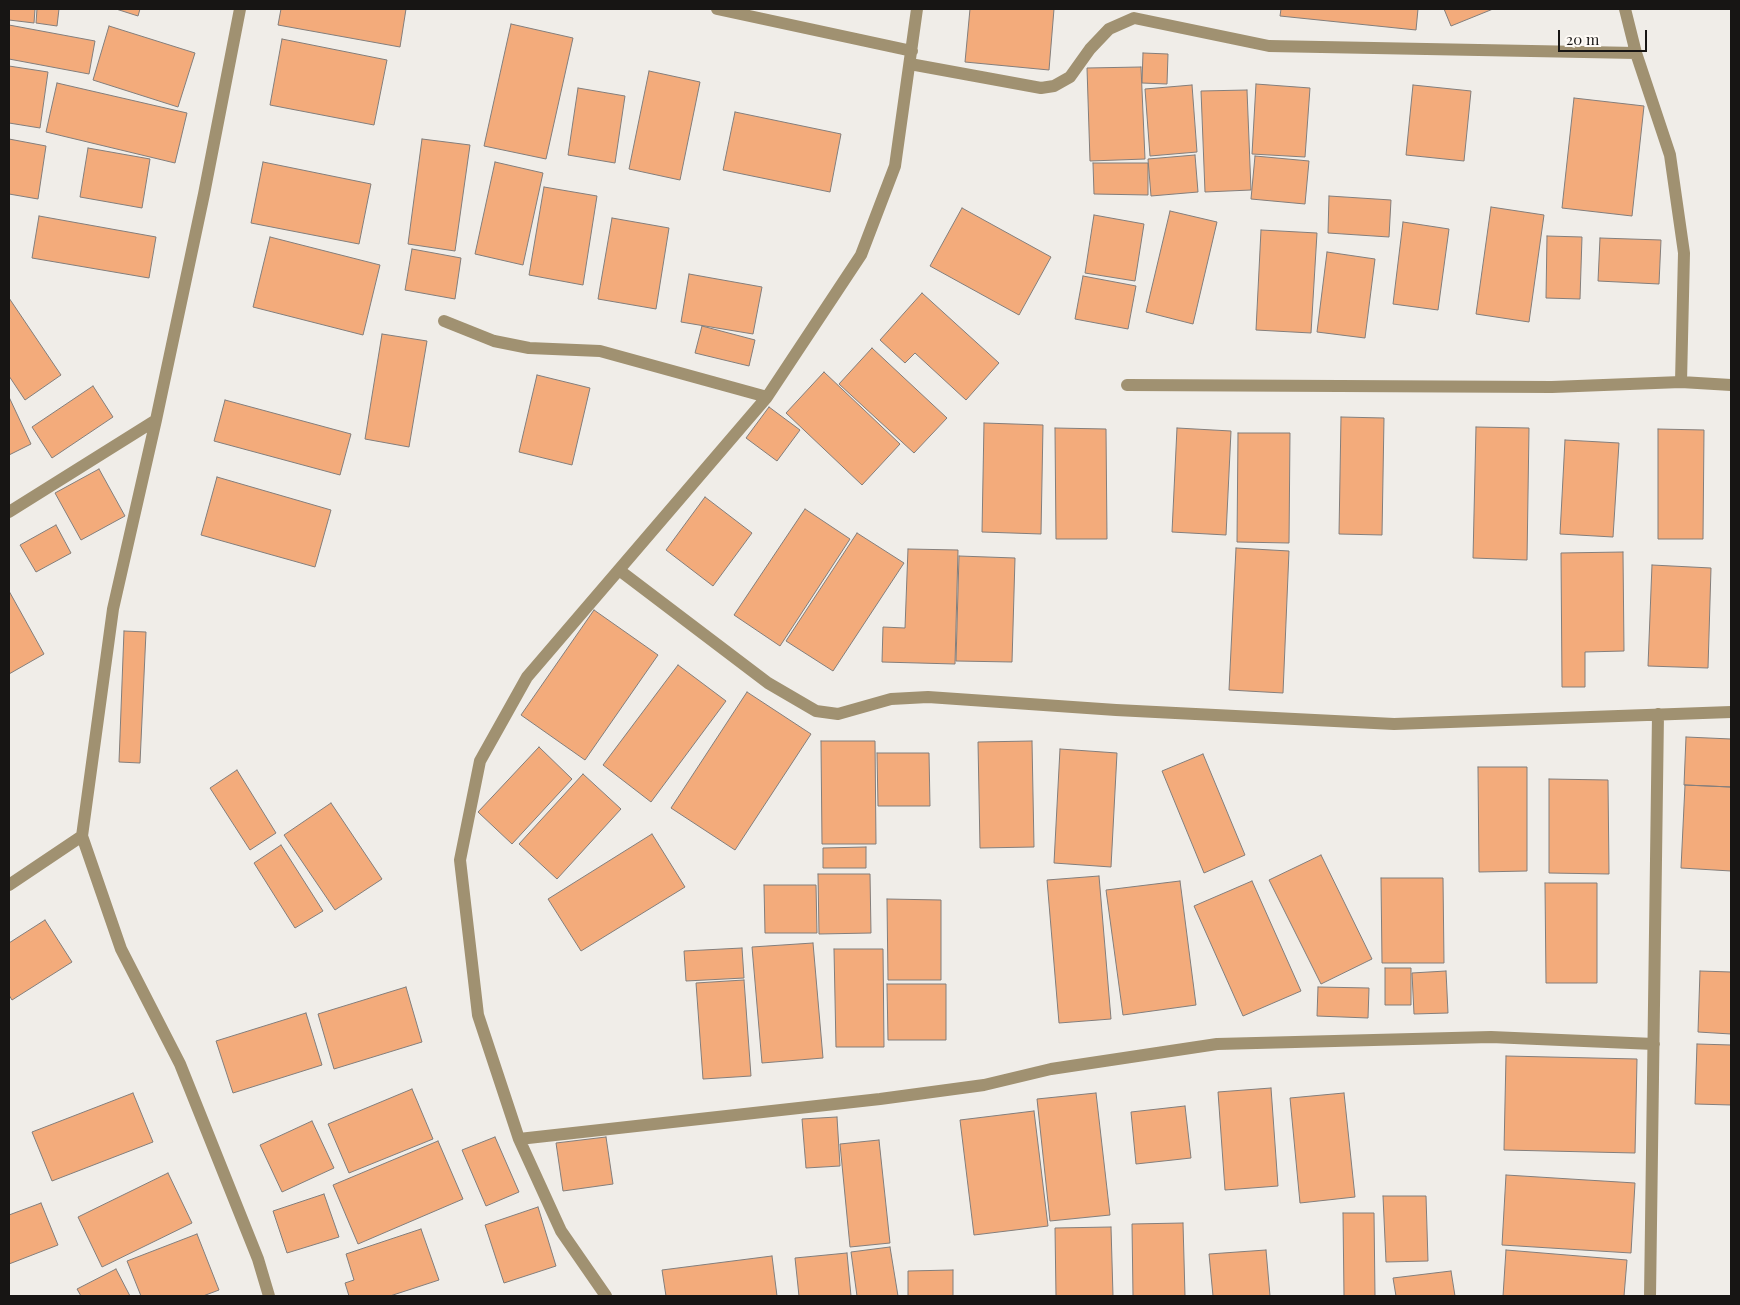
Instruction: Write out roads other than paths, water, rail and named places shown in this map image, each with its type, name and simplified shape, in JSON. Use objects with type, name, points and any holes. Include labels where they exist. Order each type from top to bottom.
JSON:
[{"type":"street","points":[[240,9],[206,185],[156,420],[113,609],[82,836],[121,950],[180,1064],[258,1259],[269,1296]]},
{"type":"street","points":[[717,9],[912,51]]},
{"type":"street","points":[[606,1296],[560,1231],[518,1139],[478,1015],[460,860],[480,761],[527,677],[767,397],[861,255],[895,166],[917,9]]},
{"type":"street","points":[[1625,9],[1636,52],[1670,155],[1684,253],[1681,382]]},
{"type":"street","points":[[910,64],[1041,88],[1054,86],[1070,77],[1090,49],[1109,29],[1134,18],[1269,46],[1636,52]]},
{"type":"street","points":[[444,321],[494,340],[529,348],[600,351],[767,397]]},
{"type":"street","points":[[1127,385],[1552,388],[1681,382],[1731,385]]},
{"type":"street","points":[[9,512],[156,420]]},
{"type":"street","points":[[619,570],[768,683],[816,711],[838,714],[890,699],[928,697],[1116,710],[1394,724],[1731,712]]},
{"type":"street","points":[[1650,1296],[1658,714]]},
{"type":"street","points":[[9,885],[82,836]]},
{"type":"street","points":[[518,1139],[880,1099],[984,1085],[1051,1069],[1217,1044],[1491,1037],[1654,1044]]}]
